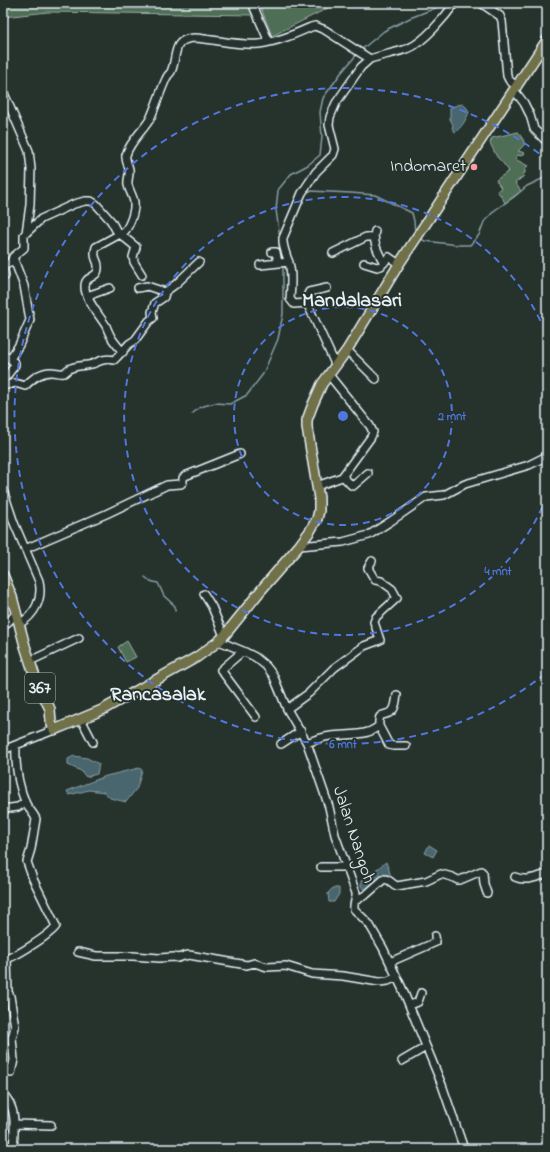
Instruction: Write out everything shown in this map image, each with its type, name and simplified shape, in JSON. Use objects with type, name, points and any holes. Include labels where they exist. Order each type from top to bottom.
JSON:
[{"type":"main road","points":[[54,730],[102,710],[201,654],[222,639],[310,531],[317,519],[319,511],[319,498],[307,431],[307,420],[318,393],[347,350],[399,264],[547,40]]},
{"type":"main road","name":"367","points":[[4,580],[18,619],[25,646],[33,660],[39,687],[50,709],[50,722],[54,730]]},
{"type":"street","points":[[252,3],[269,42]]},
{"type":"street","points":[[283,263],[284,234],[302,193],[316,172],[333,155],[335,150],[329,125],[330,117],[336,103],[361,67],[370,59],[414,46],[430,32],[455,3]]},
{"type":"street","points":[[480,3],[500,16],[502,21],[507,76],[524,103],[534,129],[547,142]]},
{"type":"street","points":[[123,352],[112,340],[87,296],[85,284],[89,278],[96,275],[98,267],[94,256],[96,247],[124,233],[127,227],[134,207],[134,202],[128,185],[129,173],[126,153],[149,120],[165,80],[170,72],[179,44],[184,39],[194,38],[254,44],[286,38],[315,26],[325,30],[370,59]]},
{"type":"street","points":[[3,91],[29,151],[31,169],[30,205],[26,233],[24,235],[24,248],[13,257],[10,263],[3,266],[5,276]]},
{"type":"street","points":[[26,233],[41,219],[74,204],[88,200],[96,204],[111,221],[120,235],[136,247],[133,256],[134,262],[142,275]]},
{"type":"street","points":[[333,253],[375,234],[375,242],[384,263]]},
{"type":"street","points":[[272,252],[276,252],[292,279],[290,301],[294,304],[307,303]]},
{"type":"street","points":[[10,359],[19,345],[30,320],[24,286],[13,257]]},
{"type":"street","points":[[364,263],[377,267],[381,266],[389,257],[399,264]]},
{"type":"street","points":[[3,386],[15,384],[25,386],[34,378],[43,374],[50,372],[64,373],[73,367],[109,359],[114,360],[129,344],[135,340],[153,318],[152,312],[155,303],[164,297],[165,292],[176,284],[199,262]]},
{"type":"street","points":[[260,265],[283,263]]},
{"type":"street","points":[[138,288],[147,286],[165,292]]},
{"type":"street","points":[[87,296],[110,288]]},
{"type":"street","points":[[327,288],[309,292],[307,296],[307,303],[336,366]]},
{"type":"street","points":[[347,350],[376,379]]},
{"type":"street","points":[[3,354],[16,362],[3,381]]},
{"type":"street","points":[[317,486],[342,477],[373,432],[370,426],[329,375]]},
{"type":"street","points":[[25,549],[106,514],[167,485],[181,484],[183,482],[183,478],[188,475],[240,454]]},
{"type":"street","points":[[299,546],[343,542],[368,535],[426,497],[444,495],[465,484],[529,465],[547,456]]},
{"type":"street","points":[[342,477],[345,478],[352,486],[368,474]]},
{"type":"street","points":[[3,490],[14,523],[41,589],[38,604],[34,612],[26,620],[18,619],[3,626]]},
{"type":"street","points":[[287,709],[309,693],[334,668],[364,646],[380,640],[374,622],[376,617],[398,598],[392,588],[373,578],[368,568],[372,561]]},
{"type":"street","points":[[204,594],[212,607],[222,639]]},
{"type":"street","points":[[33,660],[79,638]]},
{"type":"street","name":"Jalan Nangoh","points":[[222,639],[255,657],[269,669],[287,709],[307,743],[327,802],[335,835],[357,896],[354,909],[369,924],[390,962],[410,1005],[442,1085],[464,1149]]},
{"type":"street","points":[[243,650],[220,670],[256,717]]},
{"type":"street","points":[[397,695],[394,710],[380,716],[379,726],[389,745],[406,746]]},
{"type":"street","points":[[81,719],[93,742]]},
{"type":"street","points":[[307,743],[329,736],[354,735],[368,732],[379,726]]},
{"type":"street","points":[[3,750],[54,730]]},
{"type":"street","points":[[281,744],[300,731]]},
{"type":"street","points":[[10,1073],[14,1060],[12,1038],[15,1022],[8,992],[5,960],[42,939],[56,926],[27,862],[31,849],[36,819],[25,802],[20,786],[15,759],[16,746]]},
{"type":"street","points":[[3,809],[18,807],[25,802]]},
{"type":"street","points":[[321,867],[347,867]]},
{"type":"street","points":[[355,901],[368,894],[384,879],[392,881],[394,885],[397,886],[426,881],[441,874],[458,880],[481,872],[484,873],[484,884],[487,893]]},
{"type":"street","points":[[515,877],[518,879],[527,880],[547,874]]},
{"type":"street","points":[[390,962],[436,942],[435,936]]},
{"type":"street","points":[[78,952],[96,956],[159,958],[178,958],[189,955],[247,965],[259,964],[267,967],[286,966],[312,974],[343,976],[379,982],[388,981],[397,977]]},
{"type":"street","points":[[410,1005],[418,1002],[421,993]]},
{"type":"street","points":[[402,1061],[426,1047]]},
{"type":"street","points":[[3,1094],[10,1105],[14,1117],[14,1149]]},
{"type":"street","points":[[14,1124],[51,1125]]},
{"type":"green space","points":[[3,3],[247,3],[253,15],[48,12],[3,17]]},
{"type":"green space","points":[[259,3],[338,3],[272,36]]},
{"type":"green space","points":[[518,132],[525,144],[518,151],[525,153],[521,156],[518,155],[515,159],[528,166],[525,168],[525,173],[523,174],[524,176],[515,183],[521,191],[505,203],[497,191],[501,188],[496,180],[509,171],[497,157],[490,143],[492,138]]},
{"type":"green space","points":[[127,641],[136,657],[126,662],[118,647]]},
{"type":"water","points":[[463,104],[469,112],[464,123],[455,132],[452,128],[453,125],[450,119],[450,108]]},
{"type":"water","points":[[74,756],[87,758],[99,764],[97,774],[86,777],[81,771],[68,765],[68,759]]},
{"type":"water","points":[[139,768],[142,770],[137,788],[126,802],[110,798],[104,792],[89,790],[69,795],[67,791],[106,776]]},
{"type":"water","points":[[429,845],[437,850],[433,857],[425,853]]},
{"type":"water","points":[[386,862],[390,873],[390,878],[365,892],[361,886],[361,881]]},
{"type":"water","points":[[333,888],[339,888],[339,894],[334,902],[329,902],[328,893]]},
{"type":"waterway","points":[[361,50],[384,31],[410,18],[438,7],[443,3]]},
{"type":"waterway","points":[[280,238],[276,210],[278,190],[291,174],[308,165],[320,155],[322,137],[320,112],[323,98],[358,53]]},
{"type":"waterway","points":[[421,239],[425,241],[470,245],[479,235],[484,222],[495,210],[527,186],[547,175]]},
{"type":"waterway","points":[[305,193],[310,191],[375,195],[412,213],[415,233]]},
{"type":"waterway","points":[[282,252],[283,260]]},
{"type":"waterway","points":[[192,414],[200,407],[215,403],[230,404],[247,395],[263,374],[278,339],[283,314],[283,266]]},
{"type":"waterway","points":[[145,577],[150,581],[158,583],[164,596],[175,606],[175,611]]},
{"type":"place","name":"Indomaret","points":[[474,167]]},
{"type":"district","name":"Mandalasari","points":[[352,301]]},
{"type":"district","name":"Rancasalak","points":[[158,695]]}]
